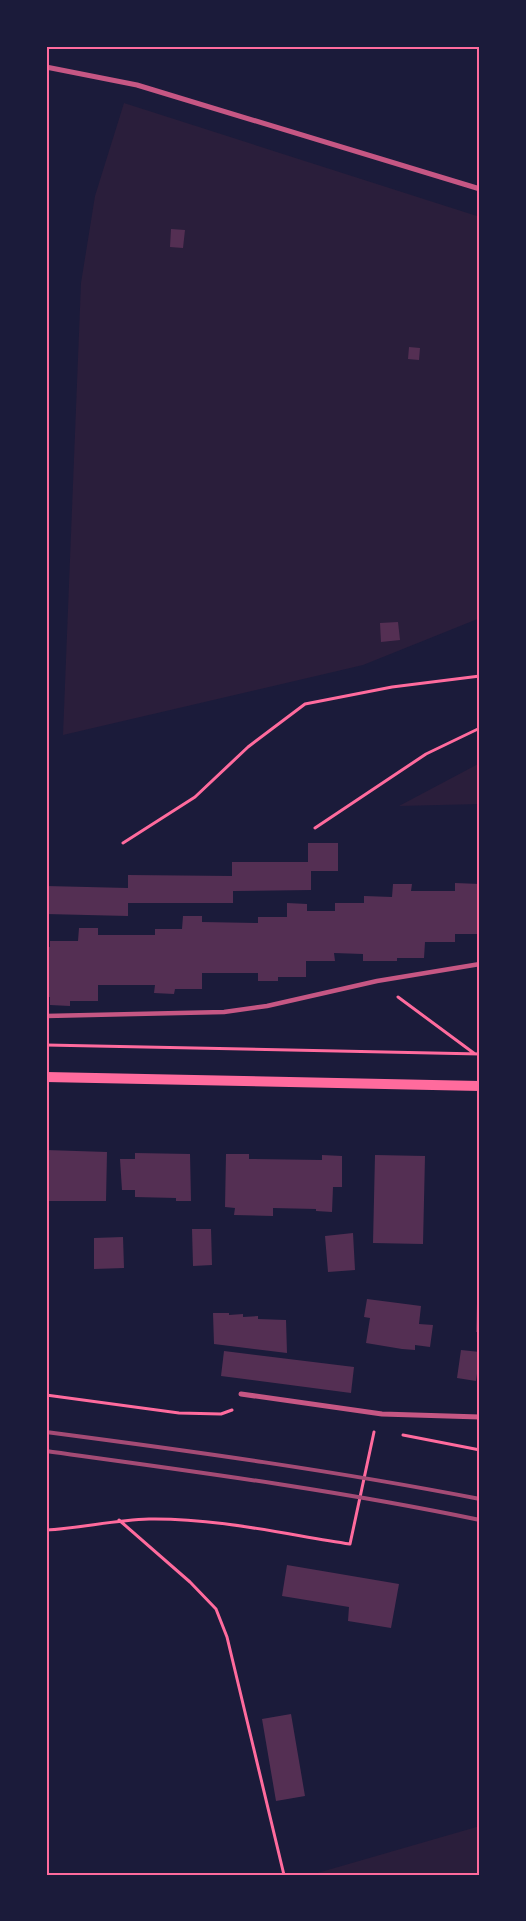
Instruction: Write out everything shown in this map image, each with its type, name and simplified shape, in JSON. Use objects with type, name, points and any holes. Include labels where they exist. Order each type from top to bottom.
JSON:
[{"type":"main road","points":[[46,1077],[480,1086]]},
{"type":"street","points":[[46,67],[136,86],[480,189]]},
{"type":"street","points":[[46,1016],[224,1012],[267,1006],[377,981],[480,964]]},
{"type":"street","points":[[240,1394],[382,1414],[480,1417]]},
{"type":"path","points":[[123,843],[195,797],[248,747],[305,704],[392,687],[480,676]]},
{"type":"path","points":[[315,828],[426,754],[480,728]]},
{"type":"path","points":[[377,981],[478,1054]]},
{"type":"path","points":[[46,1045],[478,1054]]},
{"type":"path","points":[[46,1395],[179,1413],[222,1414],[232,1410],[240,1394]]},
{"type":"path","points":[[46,1530],[120,1520],[151,1519],[236,1526],[350,1544],[374,1429]]},
{"type":"path","points":[[394,1433],[480,1450]]},
{"type":"path","points":[[120,1520],[190,1582],[216,1609],[227,1637],[284,1875]]},
{"type":"shaded area","points":[[124,103],[480,217],[480,618],[363,665],[63,735],[81,283],[95,196]]},
{"type":"shaded area","points":[[480,763],[480,804],[399,806]]},
{"type":"shaded area","points":[[480,1826],[480,1875],[310,1875],[314,1874]]},
{"type":"building","points":[[171,229],[185,230],[183,248],[170,247]]},
{"type":"building","points":[[409,347],[420,348],[419,360],[408,359]]},
{"type":"building","points":[[398,622],[400,640],[381,642],[380,623]]},
{"type":"building","points":[[308,843],[338,843],[338,871],[311,871],[311,890],[233,891],[233,903],[128,903],[128,916],[46,914],[46,886],[128,888],[128,875],[232,876],[232,862],[308,862]]},
{"type":"building","points":[[455,883],[480,884],[480,934],[455,934],[455,942],[425,942],[424,958],[397,958],[397,961],[363,961],[363,954],[334,953],[335,961],[306,961],[306,977],[278,977],[278,981],[258,981],[258,973],[202,973],[202,989],[175,989],[174,994],[154,993],[155,985],[98,985],[98,1001],[70,1001],[70,1006],[50,1005],[50,997],[46,997],[46,947],[50,947],[50,941],[78,941],[79,928],[98,928],[98,935],[155,935],[155,929],[182,929],[183,916],[202,916],[202,922],[258,923],[258,917],[287,917],[287,903],[307,904],[307,911],[335,911],[335,903],[364,903],[364,896],[392,897],[393,884],[412,884],[411,891],[455,891]]},
{"type":"building","points":[[46,1150],[107,1152],[106,1201],[46,1201]]},
{"type":"building","points":[[135,1153],[190,1154],[191,1201],[176,1201],[176,1198],[135,1197],[135,1190],[122,1190],[120,1159],[135,1159]]},
{"type":"building","points":[[226,1154],[249,1154],[249,1159],[322,1160],[322,1155],[342,1156],[342,1187],[333,1187],[332,1212],[316,1211],[316,1209],[273,1208],[273,1216],[234,1215],[235,1208],[225,1207]]},
{"type":"building","points":[[375,1155],[425,1156],[423,1244],[373,1243]]},
{"type":"building","points":[[192,1229],[211,1229],[212,1265],[193,1266]]},
{"type":"building","points":[[353,1233],[355,1270],[328,1272],[325,1236]]},
{"type":"building","points":[[123,1237],[124,1268],[94,1269],[94,1238]]},
{"type":"building","points":[[367,1299],[421,1306],[419,1324],[433,1325],[430,1347],[415,1345],[415,1350],[366,1343],[370,1318],[364,1317]]},
{"type":"building","points":[[477,1303],[480,1303],[480,1332],[476,1332]]},
{"type":"building","points":[[213,1313],[243,1314],[243,1317],[258,1316],[258,1319],[286,1320],[287,1353],[214,1344]]},
{"type":"building","points":[[461,1350],[480,1352],[476,1381],[457,1378]]},
{"type":"building","points":[[224,1351],[354,1367],[351,1393],[221,1376]]},
{"type":"building","points":[[287,1565],[399,1584],[391,1628],[348,1621],[349,1607],[282,1596]]},
{"type":"building","points":[[291,1714],[305,1796],[276,1801],[262,1719]]},
{"type":"railway","points":[[46,1432],[263,1462],[372,1479],[480,1499]]},
{"type":"railway","points":[[46,1451],[318,1490],[480,1520]]}]
